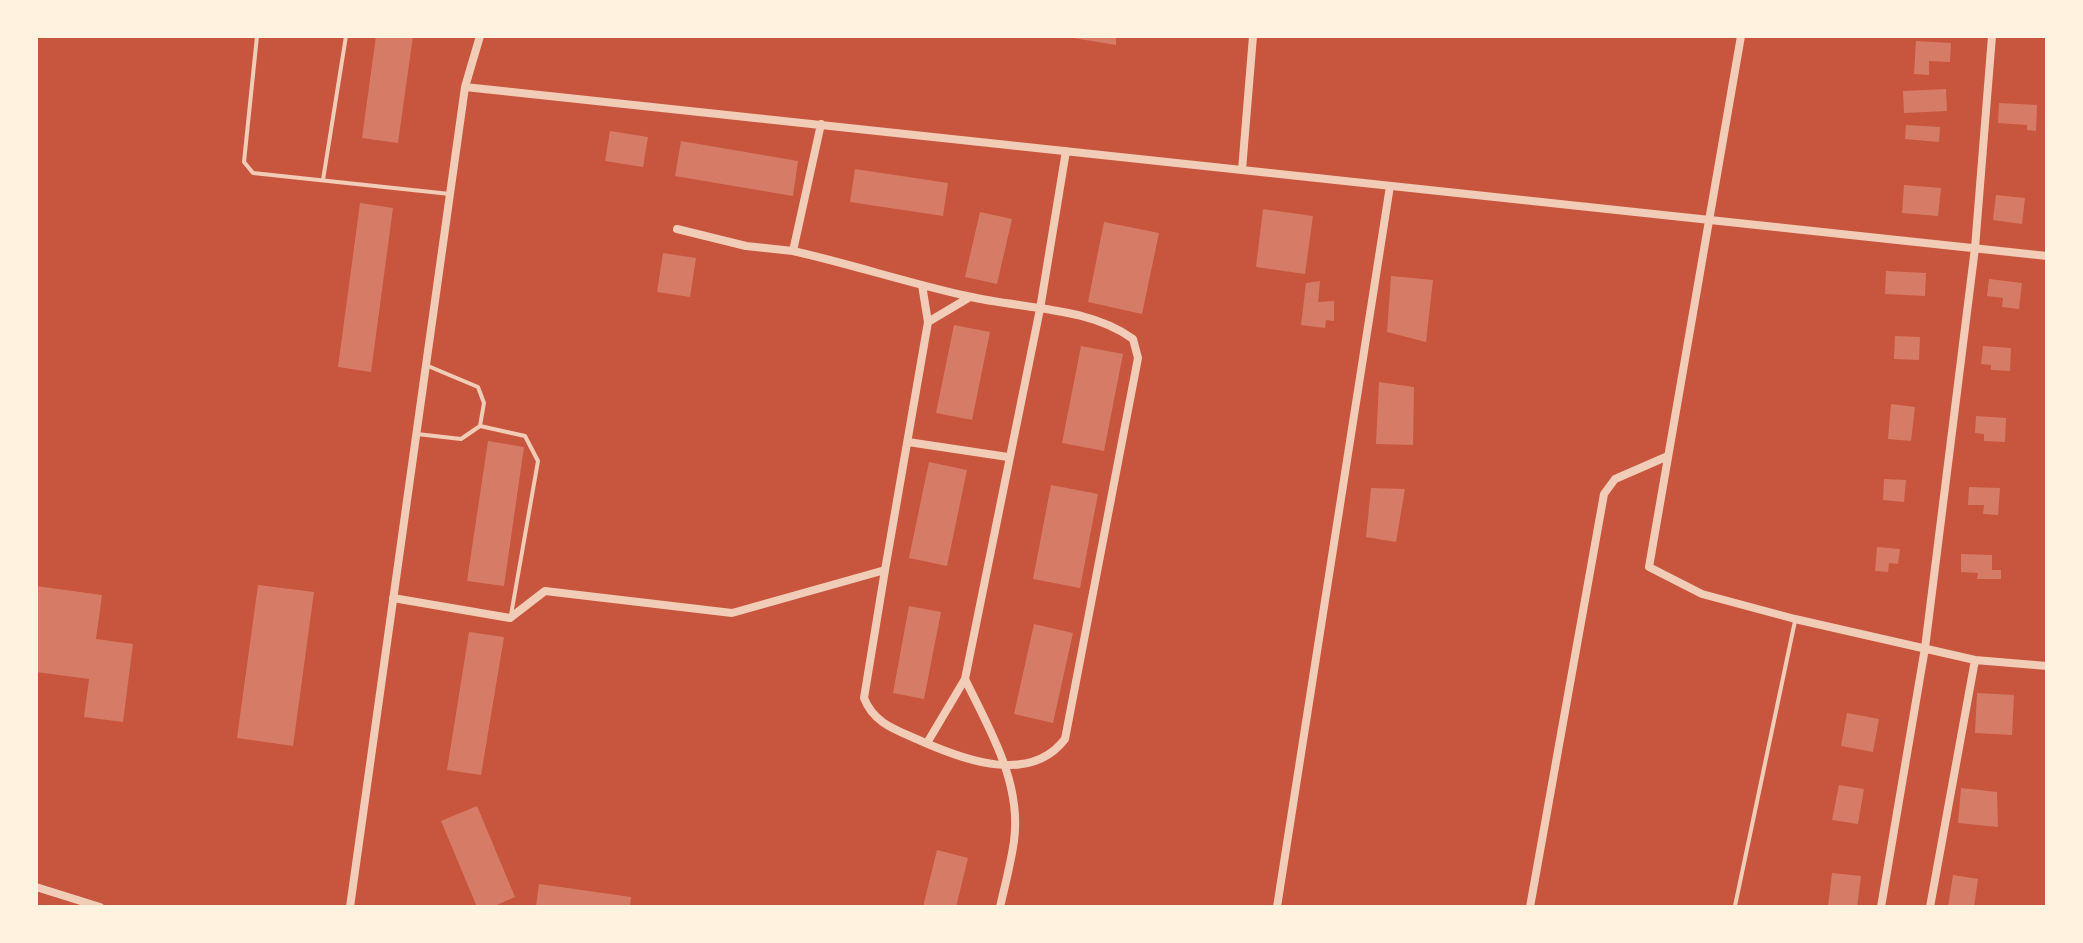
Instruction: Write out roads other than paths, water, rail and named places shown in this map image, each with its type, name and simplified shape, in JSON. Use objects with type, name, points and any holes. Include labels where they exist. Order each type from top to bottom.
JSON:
[{"type":"street","points":[[350,907],[465,87],[480,36]]},
{"type":"street","points":[[1242,170],[1253,36]]},
{"type":"street","points":[[1741,36],[1649,567],[1702,594],[1795,619],[1975,660],[2047,666]]},
{"type":"street","points":[[1881,907],[1925,648],[1975,248],[1992,36]]},
{"type":"street","points":[[465,87],[2047,256]]},
{"type":"street","points":[[793,251],[821,124]]},
{"type":"street","points":[[927,743],[965,679],[1040,309],[1066,151]]},
{"type":"street","points":[[1277,907],[1390,186]]},
{"type":"street","points":[[677,229],[746,246],[793,251],[970,297],[1040,309],[1118,328],[1133,339],[1138,358],[1065,739],[1055,752],[1039,761],[985,765],[882,723],[869,710],[864,698],[928,322],[922,285]]},
{"type":"street","points":[[928,322],[970,297]]},
{"type":"street","points":[[908,442],[1008,457]]},
{"type":"street","points":[[1530,907],[1604,494],[1615,479],[1668,456]]},
{"type":"street","points":[[393,598],[510,618],[545,591],[732,613],[885,570]]},
{"type":"street","points":[[1930,907],[1975,660]]},
{"type":"street","points":[[965,679],[1006,764],[1015,838],[1000,907]]},
{"type":"street","points":[[36,887],[100,907]]},
{"type":"lane","points":[[257,36],[244,162],[253,173],[450,194]]},
{"type":"lane","points":[[323,180],[346,36]]},
{"type":"lane","points":[[417,434],[461,439],[480,426],[484,403],[478,387],[426,365]]},
{"type":"lane","points":[[480,426],[525,436],[538,461],[510,618]]},
{"type":"lane","points":[[1735,906],[1795,619]]}]
